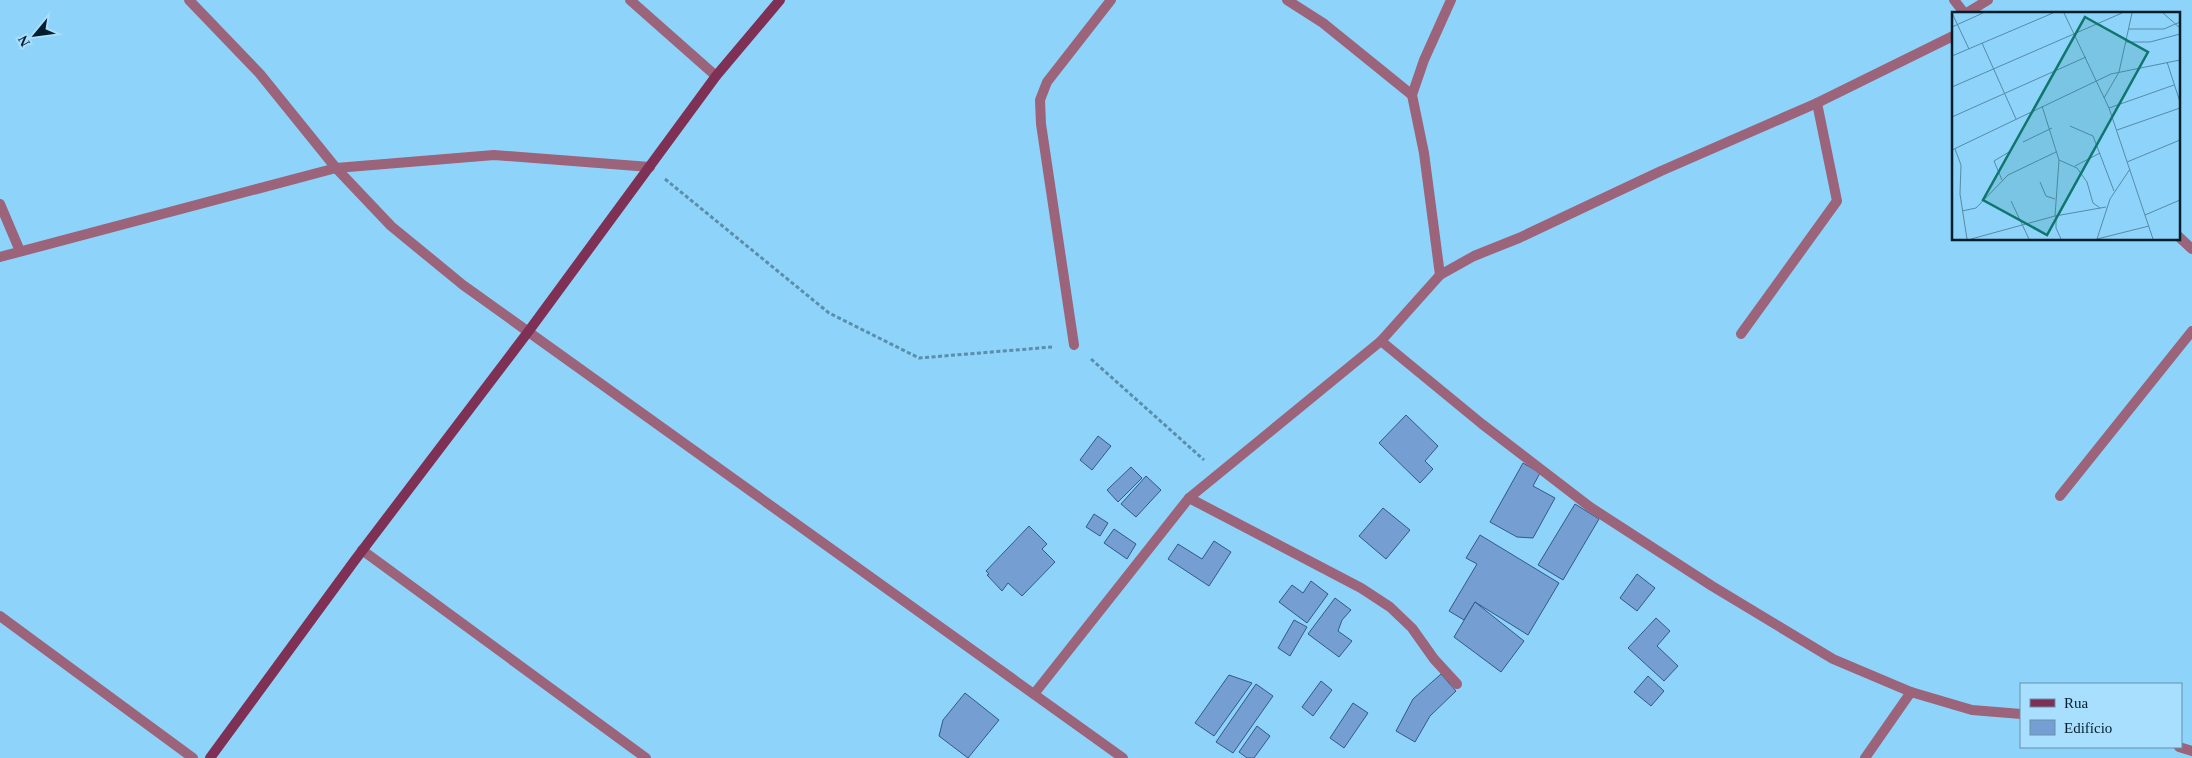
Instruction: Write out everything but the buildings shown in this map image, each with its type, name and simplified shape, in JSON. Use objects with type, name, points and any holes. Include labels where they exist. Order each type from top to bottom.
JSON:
[{"type":"street","points":[[189,0],[260,74],[336,168],[391,226],[463,285],[1123,758]]},
{"type":"street","points":[[630,0],[716,76]]},
{"type":"street","points":[[210,758],[362,550],[528,332],[716,76],[780,0]]},
{"type":"street","points":[[1074,345],[1041,124],[1040,100],[1047,82],[1112,0]]},
{"type":"street","points":[[1287,0],[1323,23],[1412,95]]},
{"type":"street","points":[[1440,275],[1424,153],[1412,95],[1424,60],[1451,0]]},
{"type":"street","points":[[1954,0],[1963,12]]},
{"type":"street","points":[[1968,12],[1988,0]]},
{"type":"street","points":[[1034,694],[1189,498],[1381,341],[1440,275],[1474,256],[1519,238],[1661,171],[1817,103],[1952,36]]},
{"type":"street","points":[[1741,334],[1837,201],[1817,103]]},
{"type":"street","points":[[0,257],[336,168],[494,155],[650,167]]},
{"type":"street","points":[[0,204],[20,251]]},
{"type":"street","points":[[2180,238],[2192,250]]},
{"type":"street","points":[[2060,496],[2192,331]]},
{"type":"street","points":[[1381,341],[1482,424],[1590,507],[1712,586],[1833,659],[1911,692],[1972,710],[2020,714]]},
{"type":"street","points":[[1189,498],[1361,588],[1390,607],[1412,628],[1434,659],[1458,684]]},
{"type":"street","points":[[362,550],[646,758]]},
{"type":"street","points":[[0,616],[193,758]]},
{"type":"street","points":[[1865,758],[1911,692]]},
{"type":"path","points":[[650,167],[828,313],[919,358],[1074,345],[1219,473]]}]
